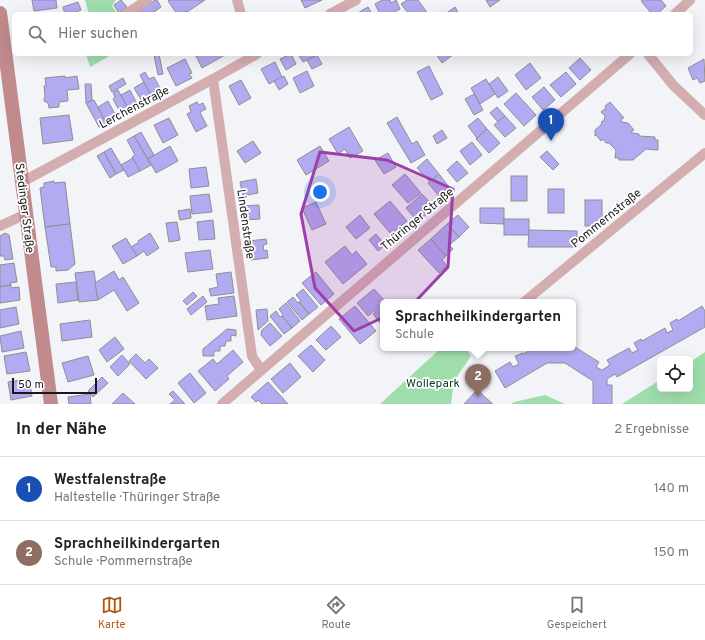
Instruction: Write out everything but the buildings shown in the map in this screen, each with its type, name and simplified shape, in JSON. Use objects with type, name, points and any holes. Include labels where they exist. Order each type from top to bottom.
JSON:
[{"type":"main road","name":"Stedinger Straße","points":[[0,13],[51,404]]},
{"type":"street","points":[[129,12],[147,0]]},
{"type":"street","points":[[236,0],[239,12]]},
{"type":"street","points":[[334,12],[356,0]]},
{"type":"street","points":[[677,12],[690,0]]},
{"type":"street","name":"Lerchenstraße","points":[[22,182],[213,80],[252,56]]},
{"type":"street","name":"Thüringer Straße","points":[[222,404],[628,56]]},
{"type":"street","points":[[650,56],[673,85],[705,115]]},
{"type":"street","name":"Lindenstraße","points":[[213,80],[252,356],[261,370]]},
{"type":"street","name":"Pommernstraße","points":[[528,299],[705,153]]},
{"type":"street","points":[[0,226],[26,214]]},
{"type":"highlighted area","points":[[320,152],[387,160],[453,189],[448,267],[414,303],[354,331],[315,288],[301,214]]},
{"type":"green space","points":[[85,0],[116,0],[112,6],[116,12],[88,12]]},
{"type":"green space","points":[[87,56],[109,56],[90,67]]},
{"type":"green space","name":"Wollepark","points":[[438,351],[467,351],[471,356],[454,381],[451,404],[380,404]]},
{"type":"green space","points":[[705,352],[705,404],[622,404],[657,382],[657,392],[693,392],[693,360]]},
{"type":"green space","points":[[545,395],[565,404],[511,404],[514,402]]},
{"type":"place","name":"Westfalenstraße","points":[[551,141]]},
{"type":"place","name":"Sprachheilkindergarten","points":[[478,397]]}]
